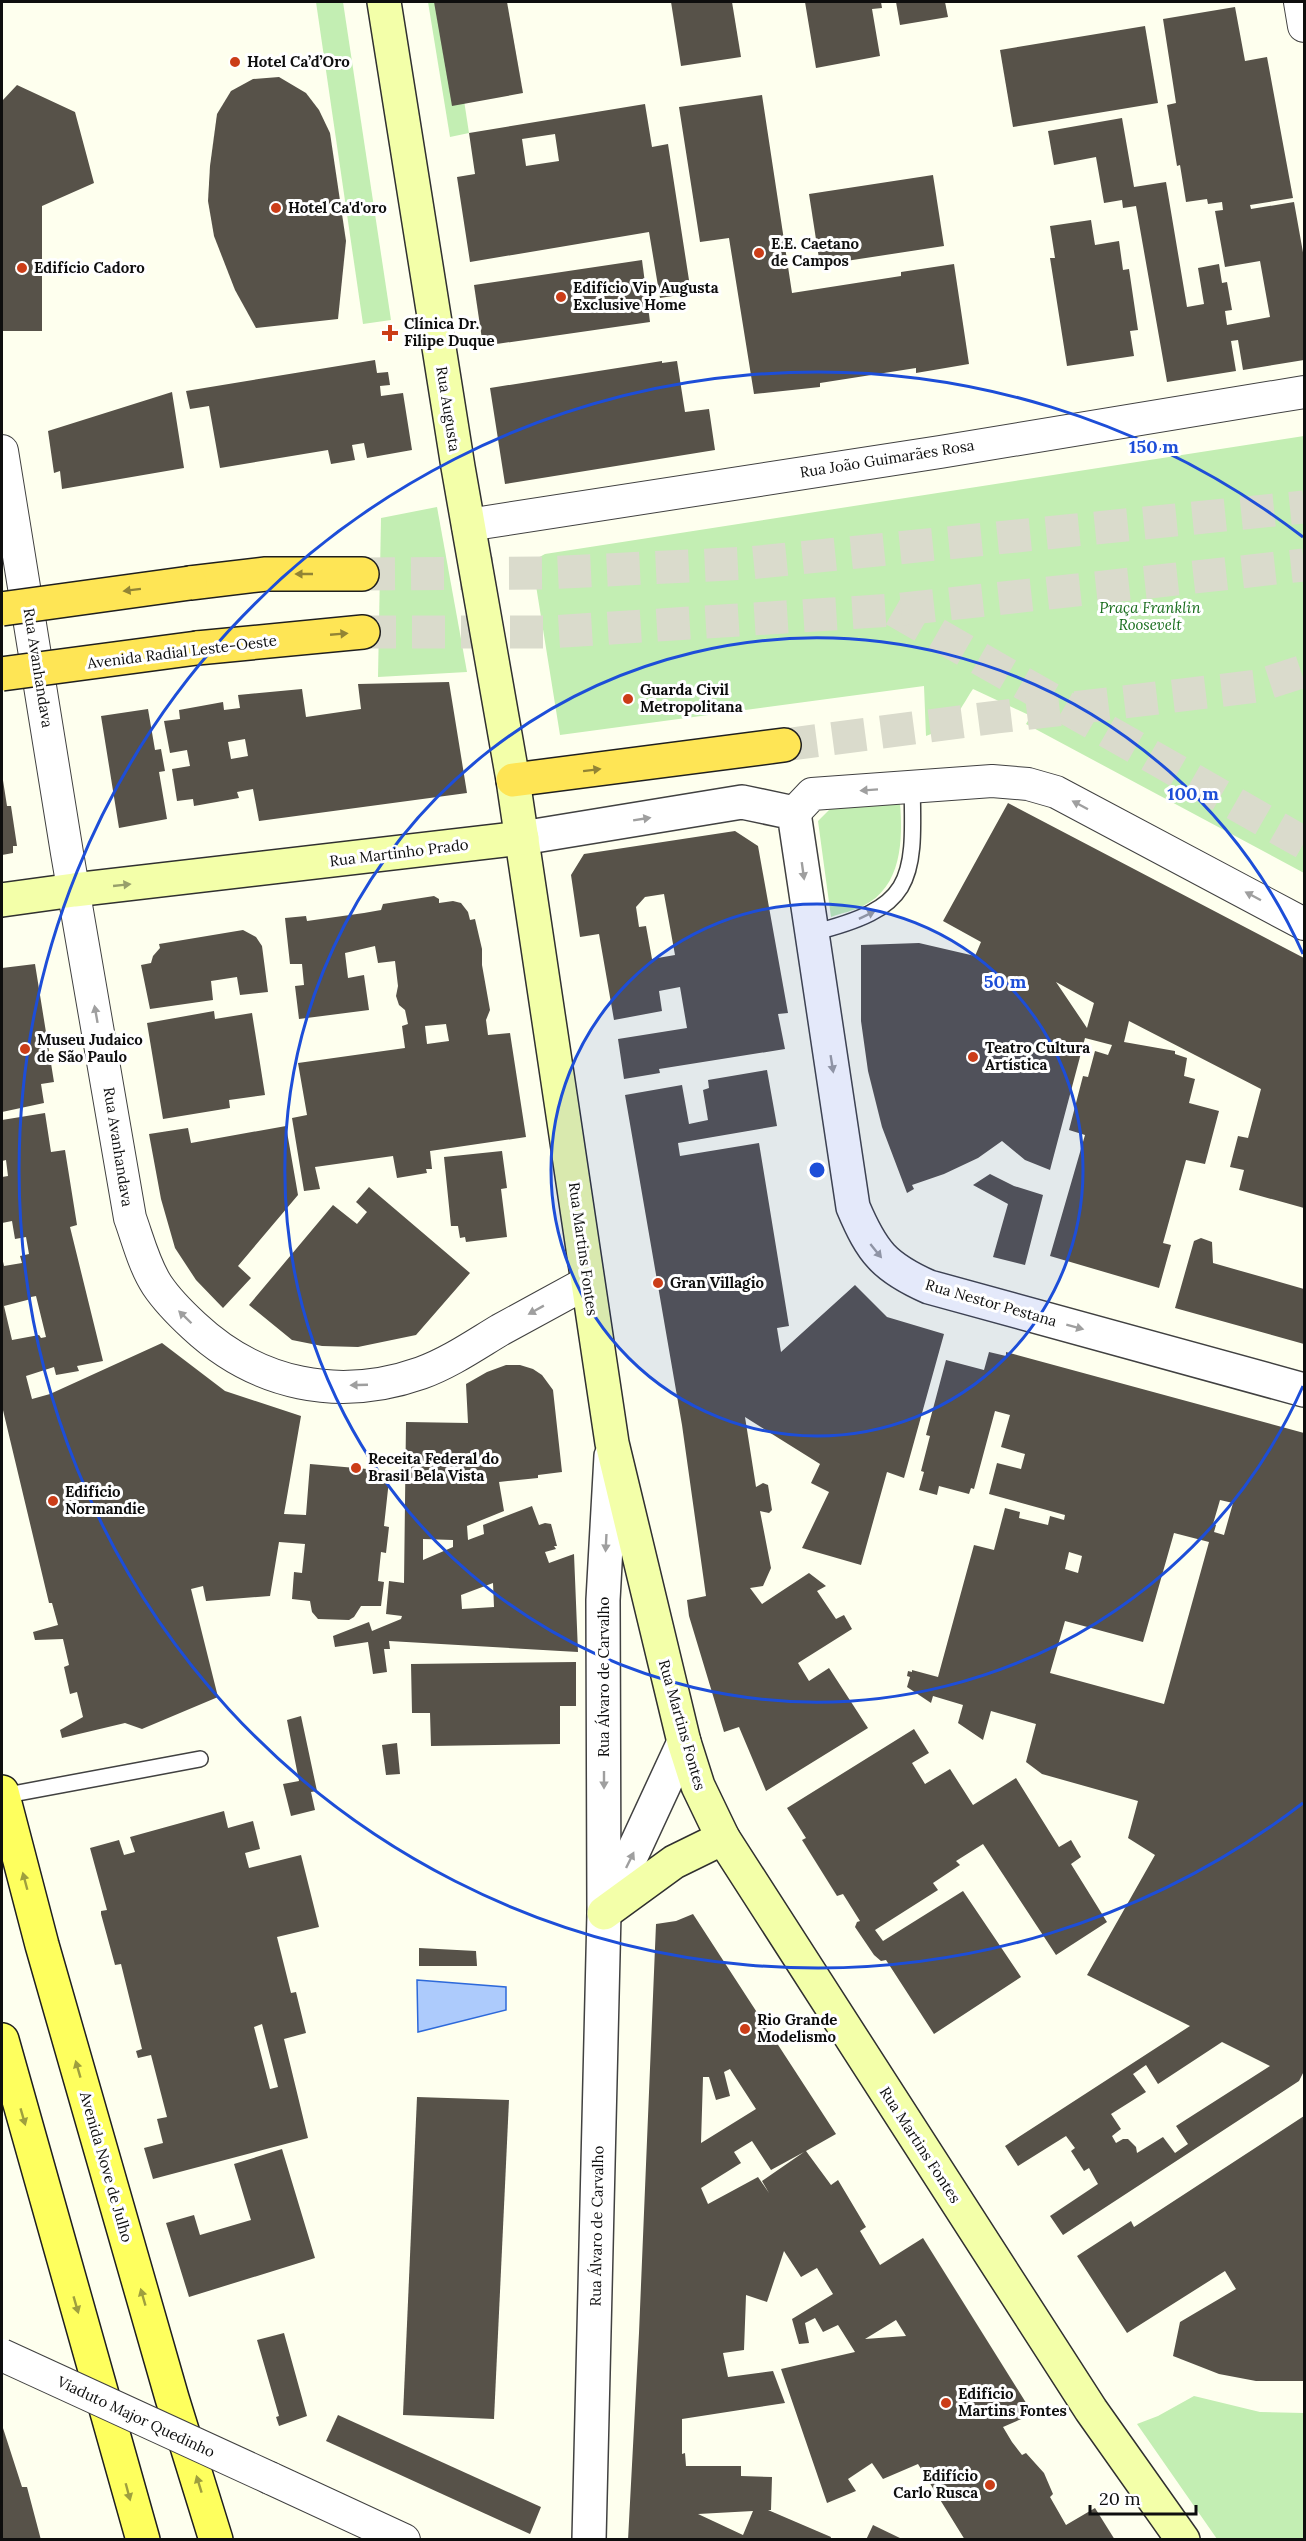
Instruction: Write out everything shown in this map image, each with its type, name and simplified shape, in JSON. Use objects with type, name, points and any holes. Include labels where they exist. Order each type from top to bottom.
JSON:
[{"type":"highway","points":[[2,609],[266,574],[362,574]]},
{"type":"highway","name":"Avenida Radial Leste-Oeste","points":[[2,674],[197,648],[363,632]]},
{"type":"highway","points":[[513,780],[784,745]]},
{"type":"main road","name":"Rua Augusta","points":[[384,2],[468,525],[513,780]]},
{"type":"main road","name":"Rua Martins Fontes","points":[[513,780],[612,1443],[684,1742],[698,1786],[723,1838],[1091,2410],[1183,2540]]},
{"type":"main road","name":"Rua Martinho Prado","points":[[2,900],[522,838]]},
{"type":"main road","name":"Avenida Nove de Julho","points":[[2,1794],[42,1945],[169,2386],[216,2540]]},
{"type":"main road","points":[[604,1913],[674,1862],[723,1838]]},
{"type":"main road","points":[[2,2040],[143,2540]]},
{"type":"street","points":[[1300,2],[1305,26]]},
{"type":"street","name":"Rua João Guimarães Rosa","points":[[468,525],[952,450],[1305,392]]},
{"type":"street","name":"Rua Avanhandava","points":[[2,451],[10,557],[74,890],[130,1218],[142,1253],[157,1285],[179,1312],[207,1338],[246,1365],[277,1377],[323,1387],[384,1384],[432,1368],[588,1282]]},
{"type":"street","points":[[794,813],[812,794],[992,781],[1028,784],[1056,792],[1305,924]]},
{"type":"street","name":"Rua Martinho Prado","points":[[522,838],[742,802],[794,813]]},
{"type":"street","name":"Rua Nestor Pestana","points":[[794,813],[853,1207],[867,1239],[887,1264],[929,1287],[1305,1390]]},
{"type":"street","name":"Rua Álvaro de Carvalho","points":[[589,2540],[604,1913],[603,1600],[612,1443]]},
{"type":"street","name":"Rua Álvaro de Carvalho","points":[[604,1913],[684,1742]]},
{"type":"street","name":"Viaduto Major Quedinho","points":[[2,2355],[404,2540]]},
{"type":"lane","points":[[812,933],[859,919],[883,908],[899,892],[908,872],[914,841],[912,787]]},
{"type":"lane","points":[[2,1794],[200,1759]]},
{"type":"green space","points":[[316,2],[343,2],[391,320],[363,324]]},
{"type":"green space","points":[[428,2],[449,2],[469,133],[450,137]]},
{"type":"green space","name":"Praça Franklin Roosevelt","points":[[1304,436],[1304,873],[1026,724],[1031,716],[973,689],[959,712],[949,723],[926,736],[924,686],[560,735],[533,567],[536,559],[545,554]]},
{"type":"green space","points":[[437,507],[467,672],[378,677],[381,518]]},
{"type":"green space","points":[[900,803],[900,847],[893,875],[886,887],[876,898],[863,906],[831,917],[818,821],[830,809]]},
{"type":"green space","points":[[1194,2396],[1260,2412],[1304,2413],[1304,2539],[1217,2539],[1137,2424],[1158,2416]]},
{"type":"water","points":[[417,1980],[506,1987],[506,2010],[418,2032]]},
{"type":"building","points":[[434,2],[507,2],[523,93],[452,106]]},
{"type":"building","points":[[671,2],[732,2],[741,57],[681,66]]},
{"type":"building","points":[[805,2],[881,2],[882,8],[872,9],[880,56],[816,68]]},
{"type":"building","points":[[896,2],[945,2],[948,17],[900,25]]},
{"type":"building","points":[[1235,7],[1245,61],[1267,57],[1293,198],[1250,205],[1251,209],[1294,202],[1304,258],[1304,360],[1243,370],[1238,340],[1231,341],[1236,371],[1167,382],[1136,206],[1123,208],[1122,200],[1104,203],[1096,157],[1054,165],[1048,131],[1122,118],[1134,187],[1166,182],[1187,307],[1204,304],[1198,268],[1219,264],[1222,283],[1227,282],[1232,310],[1225,311],[1227,325],[1270,317],[1260,261],[1225,267],[1215,211],[1223,210],[1222,202],[1208,204],[1207,199],[1186,202],[1180,165],[1177,166],[1167,105],[1176,103],[1163,19]]},
{"type":"building","points":[[1145,26],[1158,103],[1013,127],[1000,50]]},
{"type":"building","name":"Hotel Ca'd'oro","points":[[279,77],[306,93],[319,110],[330,133],[346,241],[338,319],[256,328],[235,290],[214,236],[208,201],[210,166],[217,114],[231,91],[253,79]]},
{"type":"building","name":"Edifício Cadoro","points":[[17,85],[75,112],[94,183],[42,206],[42,331],[2,331],[2,101]]},
{"type":"building","name":"E.E. Caetano de Campos","points":[[762,95],[792,293],[901,276],[901,272],[954,264],[969,364],[916,373],[916,368],[820,383],[820,387],[754,394],[729,238],[700,242],[679,107]]},
{"type":"building","points":[[645,104],[652,147],[668,144],[691,293],[660,298],[649,232],[470,262],[457,177],[475,174],[469,133]],"holes":[[[555,134],[559,161],[526,166],[522,139]]]},
{"type":"building","points":[[933,175],[944,246],[820,265],[809,194]]},
{"type":"building","points":[[1091,220],[1095,245],[1119,241],[1123,270],[1129,269],[1138,330],[1130,331],[1134,356],[1067,366],[1050,258],[1055,258],[1050,226]]},
{"type":"building","name":"Edifício Vip Augusta Exclusive Home","points":[[642,260],[650,322],[483,346],[474,285]]},
{"type":"building","points":[[375,360],[377,373],[388,372],[390,385],[380,386],[381,396],[403,393],[412,450],[367,458],[364,443],[352,445],[355,460],[331,464],[328,450],[220,468],[209,406],[190,409],[186,391]]},
{"type":"building","points":[[662,361],[662,363],[677,361],[685,412],[709,409],[715,450],[505,484],[490,388]]},
{"type":"building","points":[[172,392],[184,468],[62,489],[60,471],[54,473],[48,431]]},
{"type":"building","points":[[449,682],[467,793],[259,821],[253,789],[237,792],[239,798],[194,806],[193,799],[177,801],[172,769],[190,766],[187,750],[170,753],[164,721],[180,719],[179,710],[223,702],[224,710],[240,708],[238,695],[302,689],[306,717],[361,709],[358,684]],"holes":[[[245,739],[248,756],[231,759],[228,742]]]},
{"type":"building","points":[[148,709],[155,750],[161,749],[165,771],[159,772],[167,819],[119,828],[101,716]]},
{"type":"building","points":[[2,774],[7,806],[11,806],[17,846],[13,846],[13,853],[2,855]]},
{"type":"building","points":[[1008,803],[1304,958],[1304,1208],[1239,1190],[1244,1170],[1230,1167],[1238,1136],[1248,1138],[1261,1089],[1129,1021],[1124,1042],[1175,1051],[1175,1054],[1187,1058],[1184,1076],[1195,1079],[1189,1103],[1219,1111],[1205,1164],[1186,1160],[1163,1243],[1171,1245],[1159,1288],[1050,1256],[1085,1135],[1069,1130],[1083,1076],[1088,1077],[1095,1051],[1108,1055],[1112,1045],[1085,1038],[1050,1170],[1025,1160],[1002,1141],[978,1158],[944,1174],[912,1185],[914,1189],[907,1193],[882,1127],[868,1071],[861,1021],[861,945],[919,943],[975,956],[981,942],[943,921]],"holes":[[[1056,982],[1094,1003],[1087,1028]]]},
{"type":"building","points":[[735,831],[758,846],[788,1013],[778,1014],[785,1049],[659,1069],[660,1073],[624,1079],[618,1039],[687,1028],[680,987],[659,991],[662,1011],[614,1020],[599,934],[580,937],[571,875],[584,854]],"holes":[[[664,894],[675,955],[652,959],[646,926],[639,927],[636,907],[645,897]]]},
{"type":"building","points":[[434,896],[439,899],[439,903],[453,901],[461,903],[468,912],[470,920],[475,919],[482,949],[482,965],[490,1010],[486,1020],[488,1035],[510,1033],[526,1137],[430,1151],[432,1169],[426,1169],[427,1173],[397,1178],[393,1156],[315,1167],[320,1189],[304,1191],[292,1118],[307,1115],[298,1063],[405,1048],[402,1026],[408,1024],[405,1010],[399,1005],[396,996],[398,986],[395,961],[378,963],[375,946],[345,953],[348,978],[364,975],[369,1010],[299,1019],[295,986],[304,985],[302,964],[290,964],[285,918],[306,916],[307,921],[364,913],[381,910],[383,904]],"holes":[[[446,1024],[449,1041],[427,1044],[425,1026]]]},
{"type":"building","points":[[243,930],[256,937],[262,946],[268,992],[240,995],[237,977],[211,981],[213,1000],[150,1009],[141,965],[151,963],[153,956],[160,948],[159,944]]},
{"type":"building","name":"Museu Judaico de São Paulo","points":[[35,964],[54,1082],[41,1084],[44,1103],[2,1112],[2,968]]},
{"type":"building","points":[[214,1011],[215,1019],[252,1013],[265,1095],[229,1100],[230,1108],[163,1119],[147,1023]]},
{"type":"building","points":[[767,1070],[777,1126],[678,1143],[680,1156],[759,1143],[789,1326],[777,1328],[781,1352],[855,1285],[887,1317],[944,1334],[904,1478],[887,1472],[861,1565],[802,1548],[829,1492],[811,1483],[820,1464],[745,1417],[756,1487],[763,1483],[768,1485],[772,1510],[769,1513],[760,1511],[771,1568],[763,1586],[750,1588],[762,1604],[809,1573],[826,1586],[817,1591],[836,1619],[844,1615],[852,1629],[798,1663],[809,1681],[829,1668],[868,1728],[766,1791],[739,1727],[724,1732],[689,1616],[687,1600],[706,1596],[682,1425],[625,1095],[682,1085],[689,1124],[708,1120],[703,1090],[709,1088],[708,1080]]},
{"type":"building","points":[[45,1113],[51,1152],[65,1150],[77,1225],[70,1227],[103,1361],[77,1366],[79,1371],[56,1375],[54,1367],[26,1376],[32,1399],[50,1394],[162,1343],[225,1391],[301,1416],[284,1514],[306,1515],[310,1464],[390,1471],[384,1526],[389,1527],[386,1553],[381,1552],[378,1581],[384,1582],[381,1606],[361,1606],[354,1617],[349,1620],[318,1619],[312,1612],[310,1601],[292,1599],[294,1572],[302,1573],[305,1544],[279,1542],[270,1596],[206,1601],[203,1586],[191,1589],[218,1697],[142,1729],[125,1723],[62,1738],[60,1730],[83,1717],[77,1692],[70,1694],[64,1667],[69,1665],[63,1639],[35,1640],[33,1632],[58,1625],[52,1603],[49,1603],[2,1406],[2,1257],[4,1266],[22,1263],[20,1256],[29,1254],[26,1237],[15,1239],[12,1221],[2,1223],[2,1177],[8,1176],[6,1160],[2,1161],[2,1120]],"holes":[[[36,1296],[46,1337],[41,1338],[39,1335],[12,1340],[4,1306]]]},
{"type":"building","points":[[286,1126],[298,1195],[238,1266],[251,1278],[223,1308],[196,1280],[175,1248],[161,1199],[149,1134],[188,1128],[191,1143]]},
{"type":"building","points":[[502,1151],[507,1188],[501,1189],[507,1237],[466,1242],[465,1237],[460,1238],[458,1226],[451,1226],[444,1157]]},
{"type":"building","points":[[990,1174],[1014,1186],[1043,1195],[1025,1265],[993,1257],[1008,1204],[973,1185]]},
{"type":"building","points":[[369,1187],[470,1273],[416,1335],[358,1347],[322,1346],[292,1340],[249,1305],[333,1205],[357,1224],[367,1212],[356,1202]]},
{"type":"building","points":[[1201,1238],[1212,1242],[1213,1263],[1304,1289],[1304,1344],[1175,1308],[1194,1241]]},
{"type":"building","points":[[989,1352],[1006,1356],[1006,1352],[1304,1433],[1304,2071],[1299,2081],[1063,2235],[1050,2216],[1098,2184],[1089,2168],[1084,2171],[1071,2151],[1075,2148],[1066,2136],[1018,2166],[1005,2146],[1190,2026],[1087,1975],[1155,1855],[1128,1838],[1138,1801],[1042,1774],[1026,1762],[1036,1724],[991,1711],[983,1740],[958,1723],[963,1705],[933,1696],[931,1703],[907,1687],[910,1677],[907,1676],[908,1671],[938,1677],[974,1545],[994,1550],[1005,1508],[1020,1512],[1019,1518],[1048,1525],[1050,1516],[1064,1520],[1065,1515],[989,1494],[997,1463],[1021,1469],[1025,1454],[1001,1447],[1010,1415],[995,1411],[974,1489],[971,1488],[969,1494],[939,1486],[937,1495],[919,1490],[924,1472],[921,1471],[930,1436],[926,1435],[946,1360],[984,1370]],"holes":[[[1220,1500],[1233,1503],[1224,1535],[1214,1532],[1216,1525],[1213,1524]],[[1174,1533],[1209,1542],[1164,1704],[1050,1673],[1065,1621],[1143,1642]],[[1069,1552],[1082,1556],[1078,1573],[1065,1569]],[[1222,2042],[1270,2066],[1176,2126],[1188,2144],[1175,2153],[1163,2137],[1137,2153],[1136,2147],[1128,2139],[1116,2143],[1112,2136],[1121,2129],[1111,2114],[1146,2092],[1133,2074],[1146,2065],[1158,2084]]]},
{"type":"building","points":[[506,1365],[520,1365],[542,1375],[553,1390],[562,1472],[538,1475],[538,1478],[499,1482],[504,1511],[467,1526],[468,1540],[484,1534],[483,1525],[532,1506],[539,1525],[551,1524],[557,1546],[554,1546],[556,1549],[545,1552],[549,1563],[574,1554],[578,1652],[389,1641],[390,1649],[384,1649],[387,1672],[373,1674],[368,1642],[335,1647],[333,1636],[369,1622],[372,1631],[401,1619],[402,1616],[386,1614],[389,1581],[404,1583],[406,1422],[468,1423],[466,1384],[487,1372]],"holes":[[[423,1539],[453,1540],[453,1547],[423,1560]],[[493,1583],[494,1607],[462,1609],[461,1595]]]},
{"type":"building","points":[[576,1662],[576,1706],[560,1706],[560,1744],[431,1746],[430,1713],[412,1713],[411,1664]]},
{"type":"building","points":[[301,1716],[317,1791],[311,1792],[315,1810],[291,1816],[283,1784],[299,1781],[287,1720]]},
{"type":"building","points":[[914,1729],[929,1753],[912,1763],[925,1784],[950,1769],[973,1805],[1016,1778],[1059,1847],[1071,1840],[1081,1857],[1071,1864],[1107,1922],[1056,1955],[983,1844],[956,1861],[960,1865],[933,1883],[938,1890],[875,1930],[883,1941],[963,1891],[1021,1977],[934,2034],[886,1960],[881,1961],[874,1955],[855,1927],[860,1921],[843,1894],[837,1896],[802,1840],[806,1838],[787,1808]]},
{"type":"building","points":[[397,1743],[400,1774],[386,1775],[382,1745]]},
{"type":"building","points":[[224,1811],[228,1828],[253,1821],[260,1849],[245,1853],[249,1868],[301,1855],[319,1927],[277,1937],[291,1993],[296,1992],[306,2033],[284,2039],[308,2138],[153,2179],[144,2148],[163,2143],[157,2119],[167,2117],[151,2055],[138,2058],[136,2051],[142,2049],[121,1964],[115,1965],[101,1914],[101,1911],[107,1910],[90,1848],[119,1840],[124,1855],[135,1852],[130,1837]],"holes":[[[262,2024],[278,2087],[270,2089],[254,2027]]]},
{"type":"building","points":[[693,1914],[836,2134],[806,2151],[831,2185],[838,2180],[866,2227],[860,2231],[880,2265],[923,2238],[1033,2414],[1003,2427],[1012,2442],[1022,2455],[1026,2453],[1044,2473],[1053,2494],[1050,2497],[1066,2525],[1095,2508],[1115,2540],[965,2540],[918,2464],[883,2479],[872,2463],[848,2479],[856,2491],[827,2503],[781,2369],[855,2352],[838,2325],[823,2332],[815,2318],[805,2323],[809,2343],[799,2344],[792,2319],[833,2294],[817,2268],[801,2277],[784,2251],[767,2302],[746,2295],[744,2350],[723,2353],[728,2377],[773,2371],[785,2403],[682,2419],[682,2454],[685,2453],[686,2466],[741,2466],[741,2476],[772,2477],[771,2510],[768,2510],[831,2537],[830,2540],[628,2540],[656,1924],[676,1921]],"holes":[[[730,2069],[756,2109],[701,2143],[703,2077],[709,2077],[716,2100],[730,2096],[724,2072]],[[752,2141],[771,2170],[804,2152],[762,2181],[769,2193],[758,2177],[708,2204],[701,2188],[741,2163],[734,2152]],[[896,2320],[906,2336],[865,2339]],[[753,2511],[743,2535],[698,2514]]]},
{"type":"building","points":[[419,1948],[476,1951],[477,1966],[419,1966]]},
{"type":"building","points":[[417,2097],[509,2100],[494,2419],[403,2415]]},
{"type":"building","points":[[1304,2116],[1304,2381],[1256,2381],[1219,2374],[1173,2356],[1180,2322],[1236,2289],[1225,2271],[1127,2333],[1077,2256],[1131,2221],[1134,2227]]},
{"type":"building","points":[[282,2149],[315,2258],[189,2297],[166,2223],[194,2215],[200,2235],[251,2220],[234,2164]]},
{"type":"building","points":[[284,2333],[307,2416],[279,2426],[276,2417],[279,2416],[257,2340]]},
{"type":"building","points":[[338,2415],[541,2507],[530,2534],[326,2441]]},
{"type":"building","points":[[2,2425],[22,2487],[27,2487],[41,2540],[2,2540]]},
{"type":"building","points":[[873,2525],[904,2540],[866,2540]]},
{"type":"tunnel","points":[[362,574],[544,573],[749,563],[1304,507]]},
{"type":"tunnel","points":[[363,632],[549,632],[894,610],[1304,565]]},
{"type":"tunnel","points":[[894,610],[1304,843]]},
{"type":"tunnel","points":[[784,745],[1258,686],[1304,671]]},
{"type":"place","name":"Hotel Ca’d’Oro","points":[[235,62]]},
{"type":"place","name":"Hotel Ca'd'oro","points":[[276,208]]},
{"type":"place","name":"E.E. Caetano de Campos","points":[[759,253]]},
{"type":"place","name":"Edifício Cadoro","points":[[22,268]]},
{"type":"place","name":"Edifício Vip Augusta Exclusive Home","points":[[561,297]]},
{"type":"place","name":"Clínica Dr. Filipe Duque","points":[[390,333]]},
{"type":"place","name":"Guarda Civil Metropolitana","points":[[628,699]]},
{"type":"place","name":"Museu Judaico de São Paulo","points":[[25,1049]]},
{"type":"place","name":"Teatro Cultura Artística","points":[[973,1057]]},
{"type":"place","name":"Gran Villagio","points":[[658,1283]]},
{"type":"place","name":"Receita Federal do Brasil Bela Vista","points":[[356,1468]]},
{"type":"place","name":"Edifício Normandie","points":[[53,1501]]},
{"type":"place","name":"Rio Grande Modelismo","points":[[745,2029]]},
{"type":"place","name":"Edifício Martins Fontes","points":[[946,2403]]},
{"type":"place","name":"Edifício Carlo Rusca","points":[[990,2485]]}]
